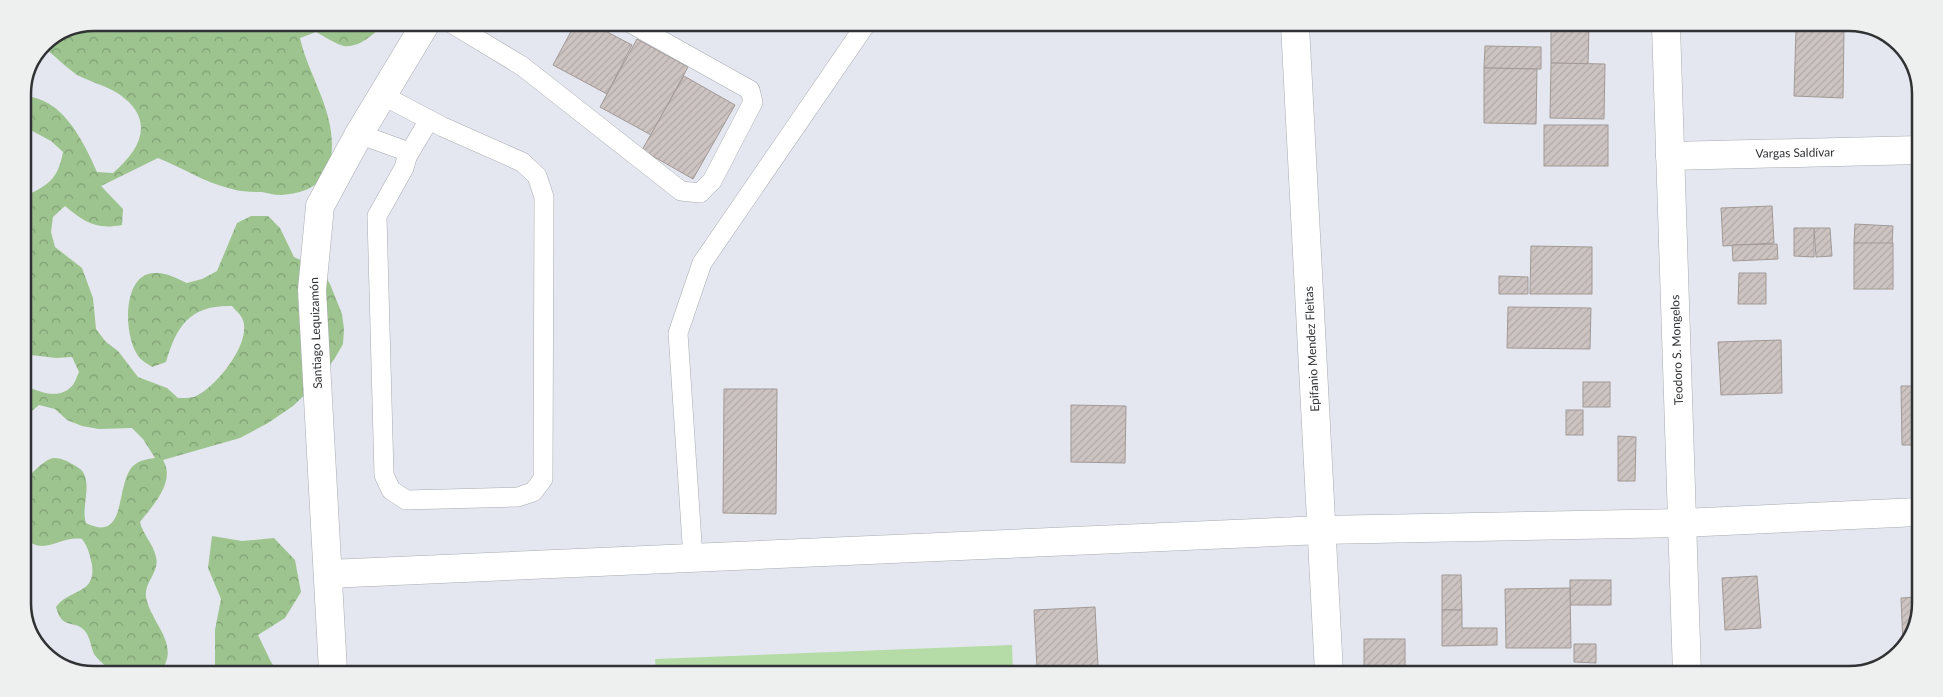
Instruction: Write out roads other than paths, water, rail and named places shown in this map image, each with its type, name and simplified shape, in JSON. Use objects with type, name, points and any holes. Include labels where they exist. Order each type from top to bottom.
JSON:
[{"type":"street","name":"Santiago Lequizamón","points":[[334,666],[312,290],[320,206],[358,134],[421,31]]},
{"type":"street","name":"Epifanio Mendez Fleitas","points":[[1295,31],[1329,666]]},
{"type":"street","name":"Teodoro S. Mongelos","points":[[1666,31],[1687,666]]},
{"type":"street","name":"Vargas Saldívar","points":[[1670,156],[1912,150]]},
{"type":"street","points":[[328,574],[1322,530],[1682,523],[1912,512]]},
{"type":"lane","points":[[464,31],[522,66],[681,190],[700,193],[712,181],[753,102],[750,90],[645,31]]},
{"type":"lane","points":[[693,558],[678,333],[702,263],[861,31]]},
{"type":"lane","points":[[382,95],[429,120],[522,162],[537,176],[544,197],[542,479],[532,492],[518,497],[406,500],[391,490],[384,475],[377,216],[404,168],[407,157],[429,120]]},
{"type":"lane","points":[[358,134],[403,150],[407,157]]}]
